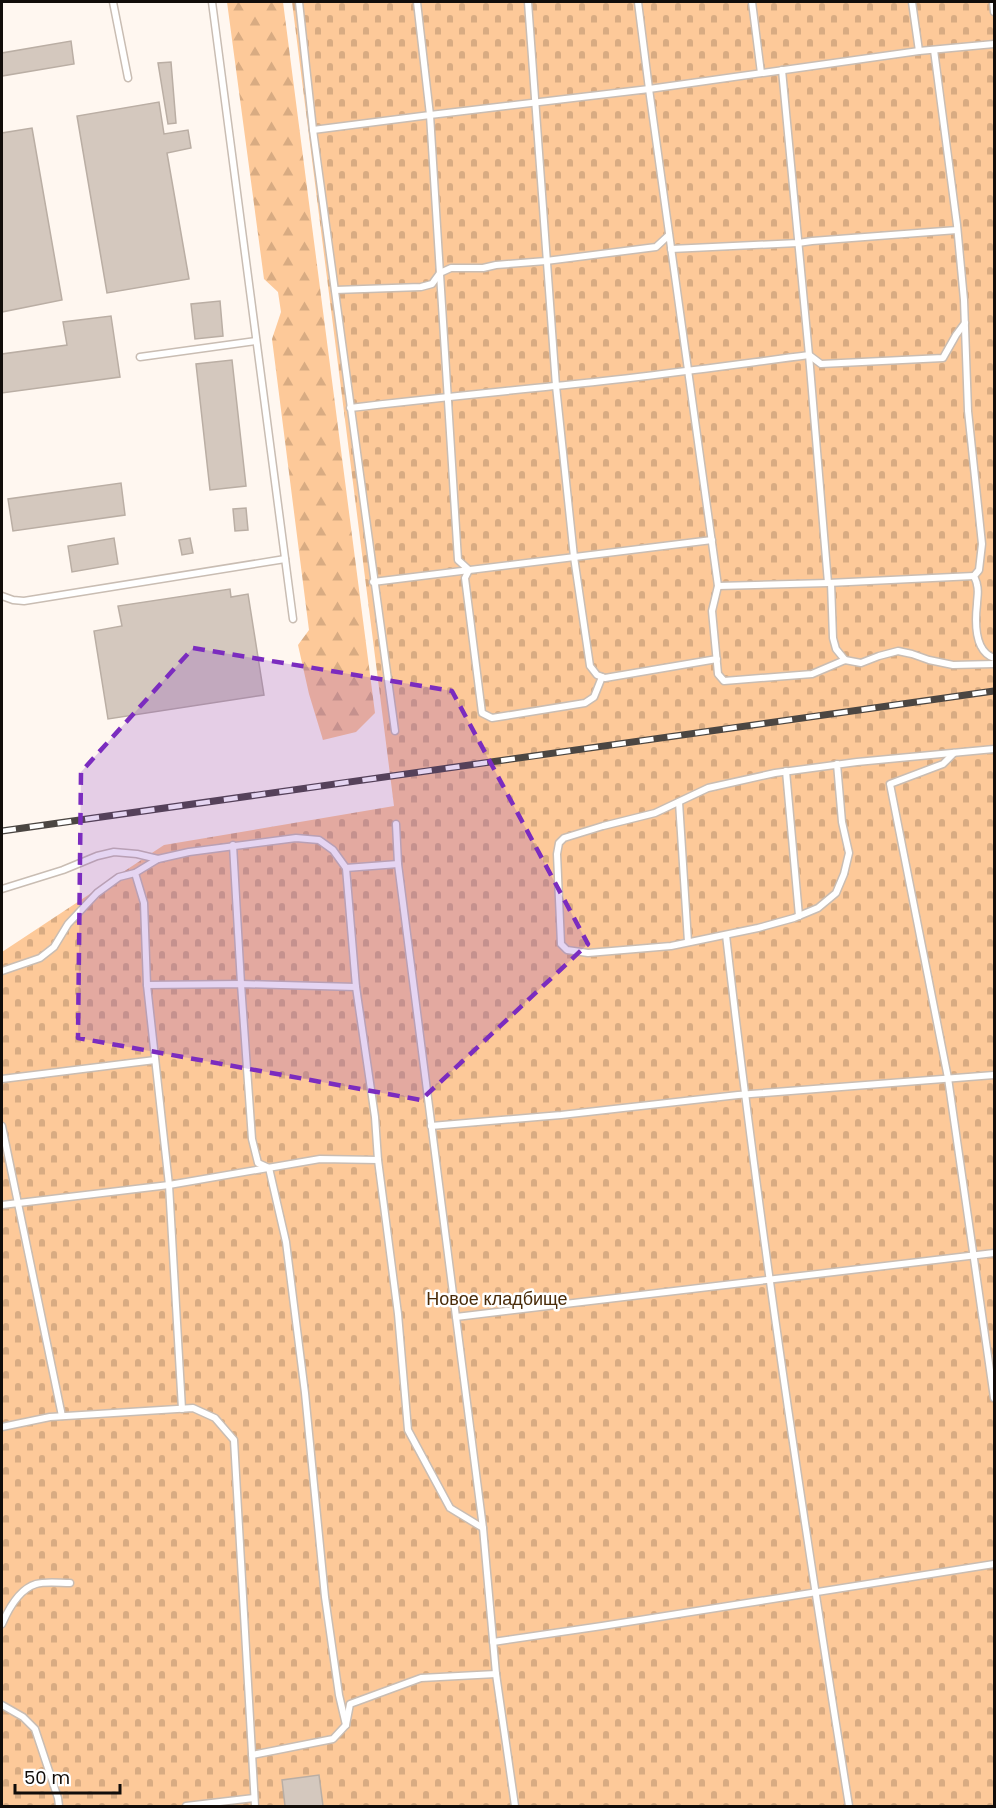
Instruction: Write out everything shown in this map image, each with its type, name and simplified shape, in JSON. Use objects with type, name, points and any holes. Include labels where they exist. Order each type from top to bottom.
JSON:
[{"type":"lane","points":[[113,2],[128,78]]},
{"type":"lane","points":[[212,2],[293,618]]},
{"type":"lane","points":[[299,2],[350,408],[394,731]]},
{"type":"lane","points":[[417,2],[430,115],[458,560],[469,570]]},
{"type":"lane","points":[[528,2],[556,386],[574,557],[590,666],[597,675],[605,678],[717,660]]},
{"type":"lane","points":[[638,2],[718,586],[712,611],[718,674],[724,681],[812,674],[845,660],[861,663],[898,651],[953,665],[994,664]]},
{"type":"lane","points":[[752,2],[761,73]]},
{"type":"lane","points":[[912,2],[919,51]]},
{"type":"lane","points":[[993,2],[994,12]]},
{"type":"lane","points":[[314,129],[649,90],[919,51],[994,44]]},
{"type":"lane","points":[[718,586],[974,576],[979,570],[982,544],[968,411],[964,300],[934,50]]},
{"type":"lane","points":[[782,70],[833,638],[836,649],[845,660]]},
{"type":"lane","points":[[672,249],[798,243],[957,230]]},
{"type":"lane","points":[[335,290],[421,287],[432,284],[440,273],[451,268],[483,268],[656,248],[669,235]]},
{"type":"lane","points":[[350,408],[688,371],[809,355],[821,364],[943,357],[965,323]]},
{"type":"lane","points":[[140,357],[256,341]]},
{"type":"lane","points":[[373,582],[712,540]]},
{"type":"lane","points":[[2,596],[24,601],[285,559]]},
{"type":"lane","points":[[469,570],[465,578],[482,713],[492,718],[585,703],[594,697],[602,677]]},
{"type":"lane","points":[[974,576],[978,586],[977,633],[981,649],[994,658]]},
{"type":"lane","points":[[837,764],[842,822],[849,853],[836,893],[818,908],[758,928],[671,946],[588,953],[567,950],[561,944],[557,854],[559,843],[564,838],[655,813],[708,788],[786,771],[837,764],[994,748]]},
{"type":"lane","points":[[954,752],[943,764],[890,784],[948,1078],[994,1398]]},
{"type":"lane","points":[[786,771],[799,916]]},
{"type":"lane","points":[[679,802],[688,942]]},
{"type":"lane","points":[[396,824],[398,864],[483,1528],[496,1674],[515,1806]]},
{"type":"lane","points":[[2,971],[40,958],[54,947],[68,924],[97,893],[119,877],[135,873],[158,859],[233,845],[296,838],[319,840],[333,850],[346,868],[356,987],[375,1117],[378,1160],[398,1314],[408,1430],[450,1508],[483,1528]]},
{"type":"lane","points":[[233,845],[252,1139],[258,1163],[269,1168]]},
{"type":"lane","points":[[2,889],[114,852],[158,859]]},
{"type":"lane","points":[[346,868],[398,864]]},
{"type":"lane","points":[[135,873],[144,903],[147,985],[169,1185],[183,1408]]},
{"type":"lane","points":[[726,935],[744,1095],[770,1280],[815,1592],[849,1806]]},
{"type":"lane","points":[[147,985],[241,984],[356,987]]},
{"type":"lane","points":[[2,1079],[155,1060]]},
{"type":"lane","points":[[431,1126],[561,1116],[744,1095],[994,1075]]},
{"type":"lane","points":[[2,1126],[62,1416]]},
{"type":"lane","points":[[2,1205],[169,1185],[320,1160],[378,1160]]},
{"type":"lane","points":[[269,1168],[286,1242],[305,1393],[325,1596],[339,1695],[346,1725]]},
{"type":"lane","points":[[456,1317],[994,1253]]},
{"type":"lane","points":[[2,1427],[50,1416],[193,1408],[216,1418],[234,1440],[255,1806]]},
{"type":"lane","points":[[493,1642],[994,1564]]},
{"type":"lane","points":[[2,1624],[8,1608],[35,1584],[70,1583]]},
{"type":"lane","points":[[252,1755],[333,1739],[346,1725],[350,1704],[421,1678],[496,1674]]},
{"type":"lane","points":[[2,1700],[4,1707],[23,1717],[35,1729],[59,1806]]},
{"type":"lane","points":[[186,1806],[254,1798]]},
{"type":"highlighted area","points":[[193,648],[452,691],[588,944],[421,1100],[78,1038],[81,772]]},
{"type":"green space","points":[[227,2],[283,2],[375,713],[356,732],[323,740],[309,694],[298,645],[309,630],[272,339],[281,312],[278,292],[264,279]]},
{"type":"green space","name":"Новое кладбище","points":[[292,2],[994,2],[994,1806],[2,1806],[2,952],[164,845],[394,806]]},
{"type":"building","points":[[71,41],[74,64],[2,76],[2,53]]},
{"type":"building","points":[[171,62],[176,123],[168,124],[158,63]]},
{"type":"building","points":[[159,102],[164,134],[188,130],[191,148],[167,153],[189,279],[107,293],[77,116]]},
{"type":"building","points":[[32,128],[62,300],[2,312],[2,133]]},
{"type":"building","points":[[220,301],[223,336],[195,339],[191,304]]},
{"type":"building","points":[[111,316],[120,377],[2,393],[2,354],[67,345],[63,322]]},
{"type":"building","points":[[232,360],[246,486],[210,490],[196,364]]},
{"type":"building","points":[[121,483],[125,515],[13,531],[8,499]]},
{"type":"building","points":[[246,508],[248,530],[235,531],[233,509]]},
{"type":"building","points":[[114,538],[118,564],[72,572],[68,546]]},
{"type":"building","points":[[190,538],[193,553],[182,555],[179,540]]},
{"type":"building","points":[[230,589],[231,597],[248,594],[264,695],[108,719],[94,631],[122,626],[118,606]]},
{"type":"building","points":[[319,1775],[323,1806],[285,1806],[282,1780]]},
{"type":"railway","points":[[2,831],[994,691]]}]
